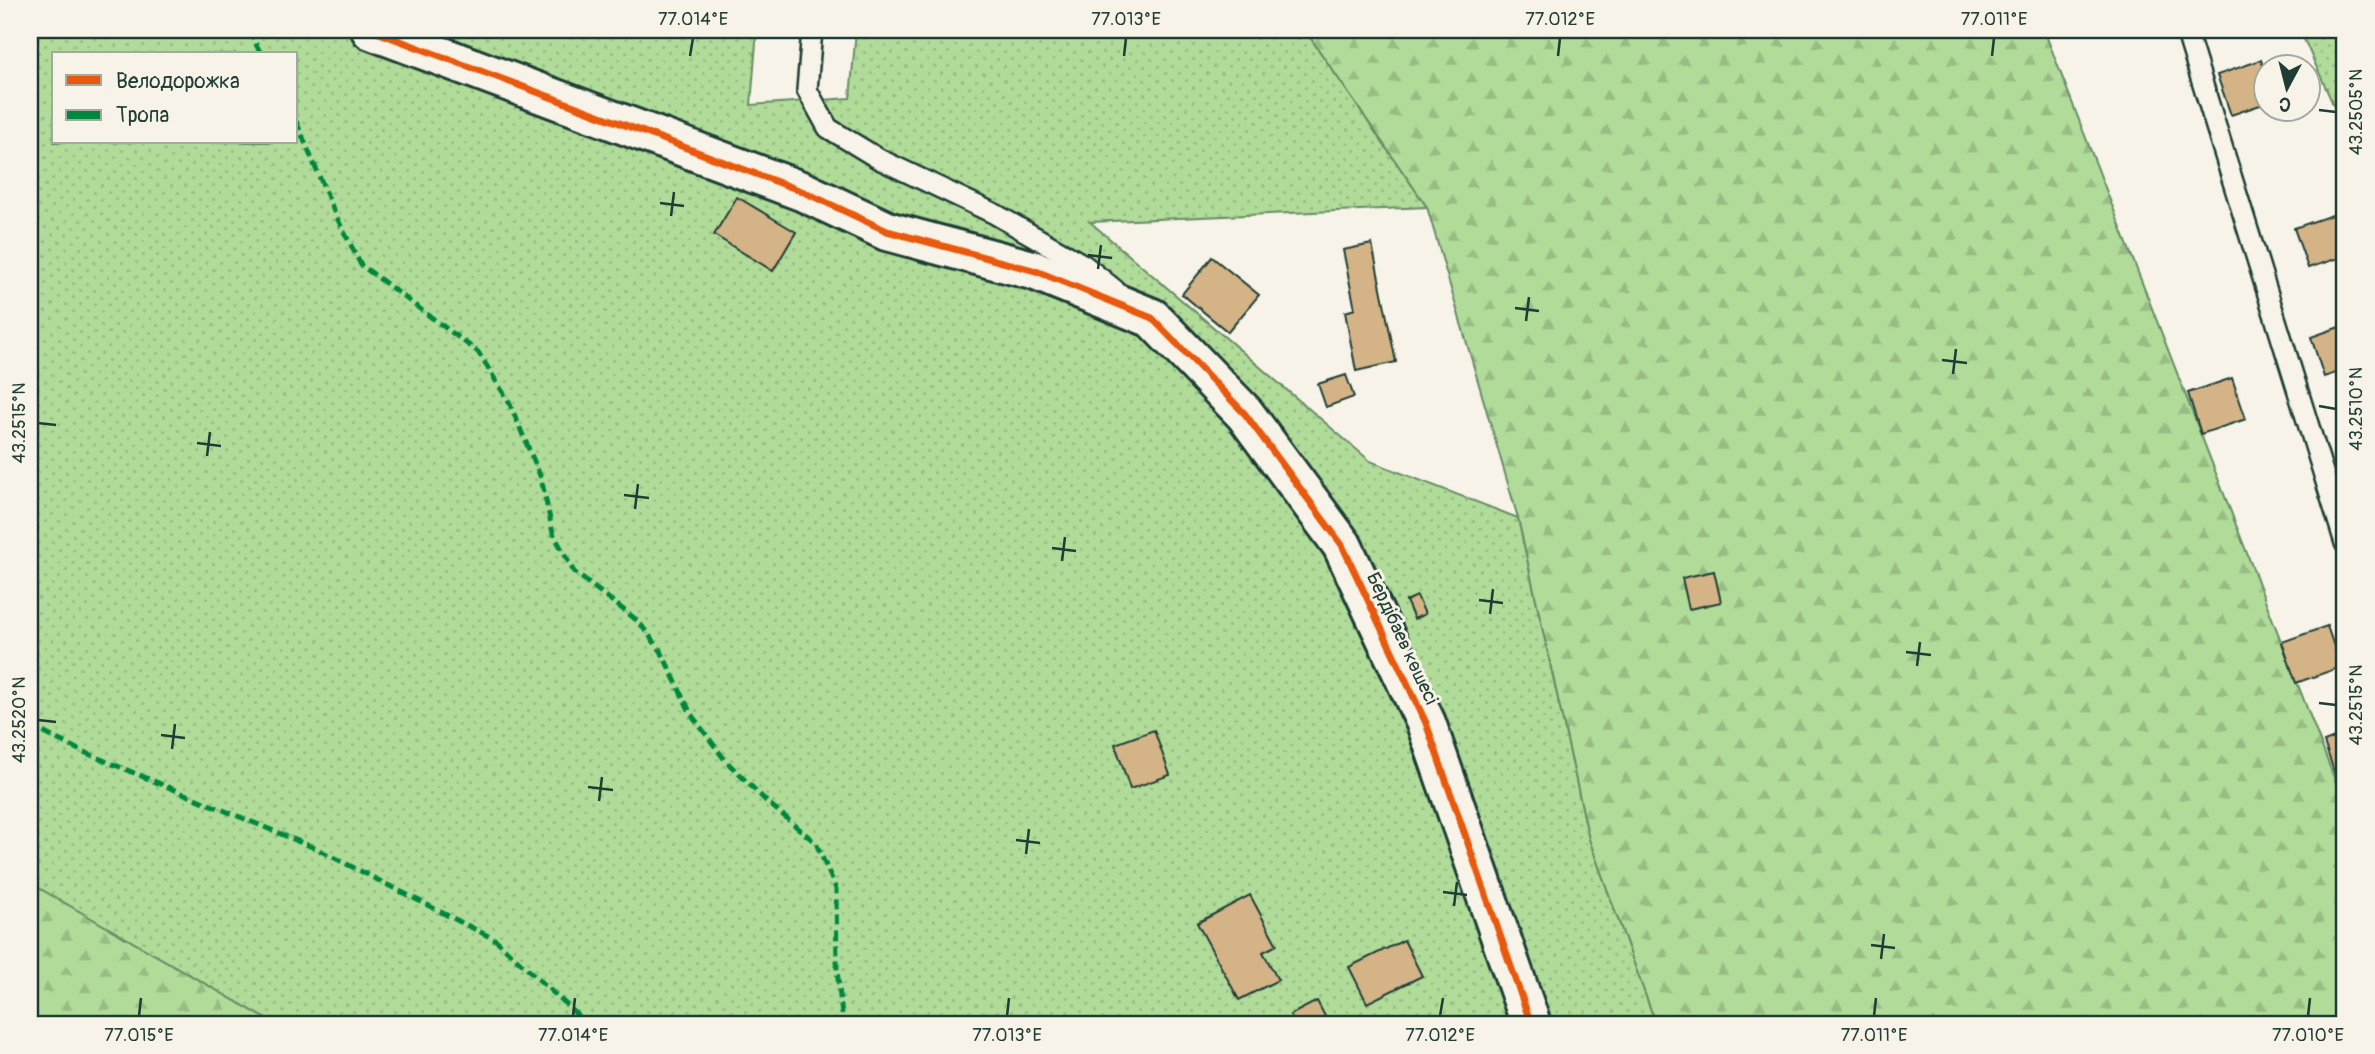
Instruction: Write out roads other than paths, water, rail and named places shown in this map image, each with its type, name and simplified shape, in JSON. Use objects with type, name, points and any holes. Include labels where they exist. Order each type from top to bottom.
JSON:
[{"type":"street","points":[[371,30],[804,192],[887,231],[1036,271],[1152,318]]},
{"type":"street","name":"Бердібаев көшесі","points":[[1152,318],[1245,414],[1342,545],[1426,723],[1531,1024]]},
{"type":"lane","points":[[812,30],[807,90],[828,128],[879,159],[995,214],[1084,265],[1152,318]]},
{"type":"lane","points":[[2186,30],[2345,543]]}]
